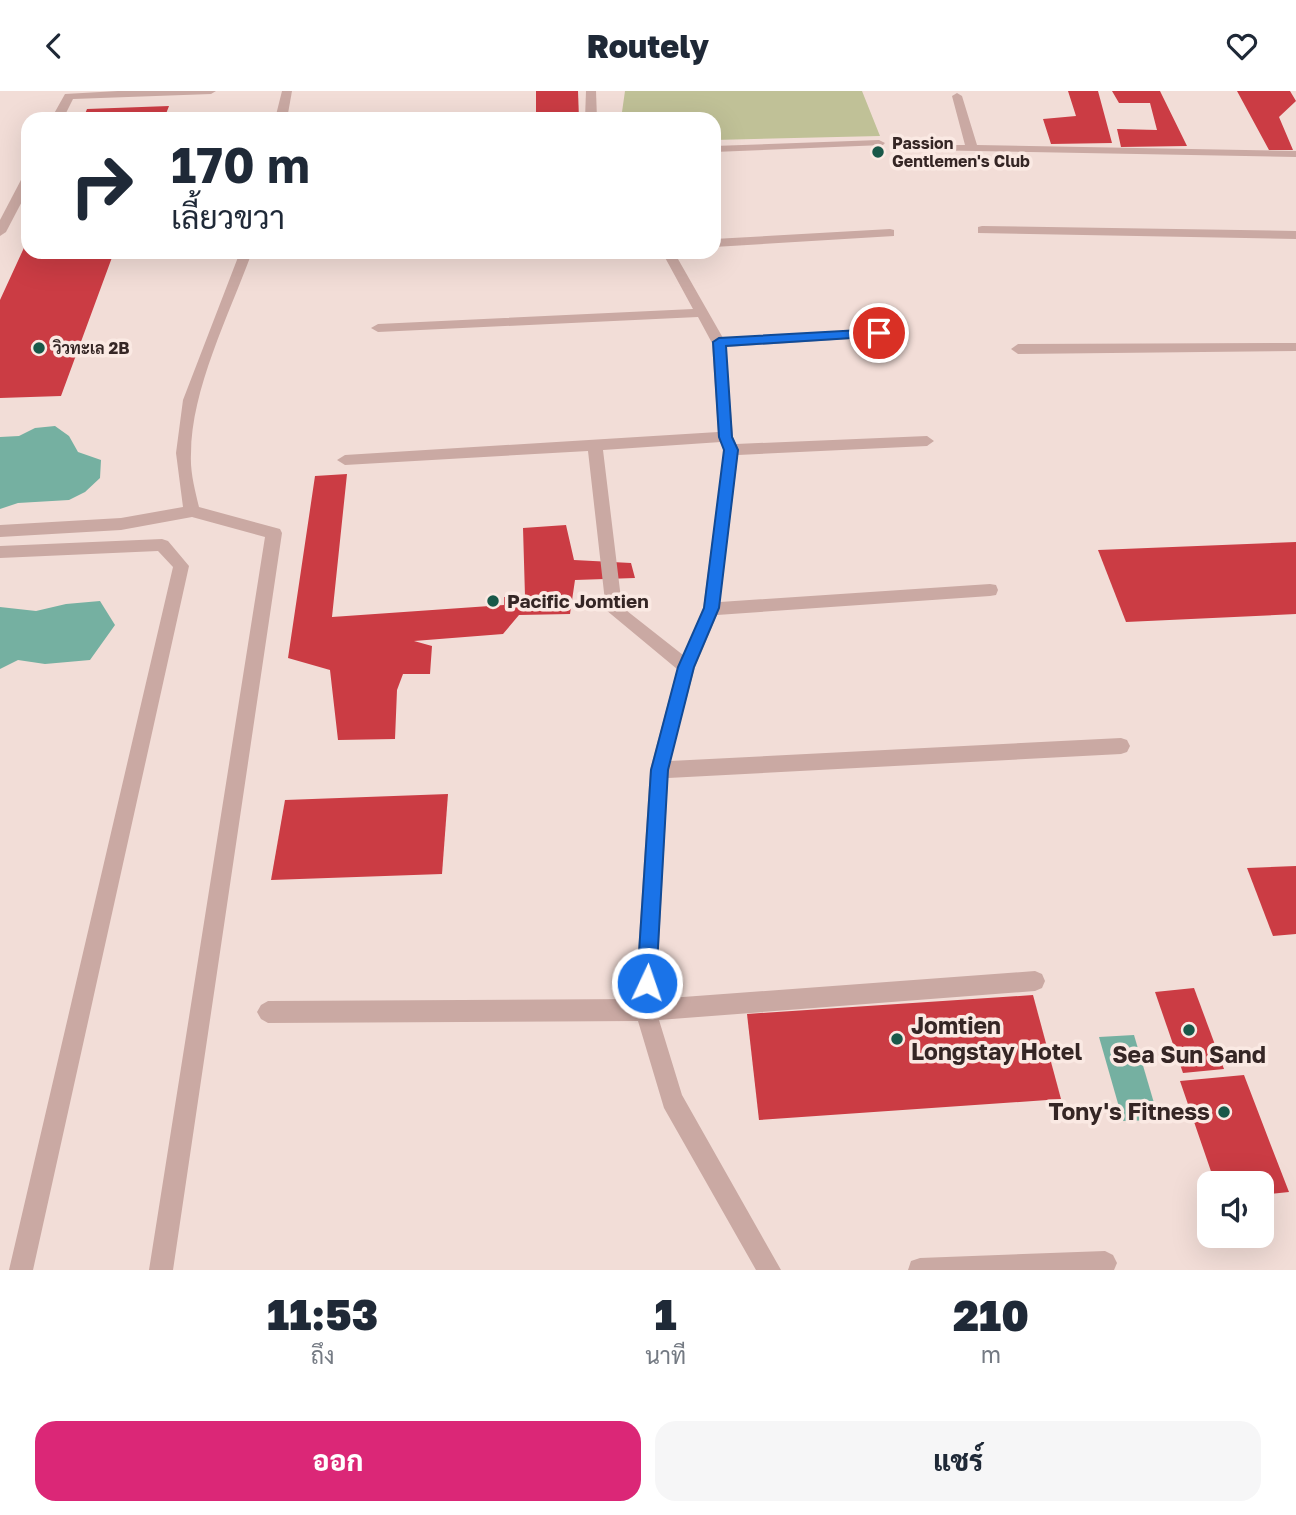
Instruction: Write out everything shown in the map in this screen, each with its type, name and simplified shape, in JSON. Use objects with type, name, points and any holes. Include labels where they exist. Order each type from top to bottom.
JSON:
[{"type":"street","points":[[61,112],[69,96],[211,91]]},
{"type":"street","points":[[282,112],[287,91]]},
{"type":"street","points":[[591,91],[591,112]]},
{"type":"street","points":[[957,96],[972,149]]},
{"type":"street","points":[[721,149],[879,143]]},
{"type":"street","points":[[923,148],[1296,154]]},
{"type":"street","points":[[0,232],[21,192]]},
{"type":"street","points":[[982,230],[1296,235]]},
{"type":"street","points":[[721,243],[890,233]]},
{"type":"street","points":[[192,511],[185,481],[183,453],[190,400],[243,259]]},
{"type":"street","points":[[672,259],[719,342],[728,444],[711,608],[686,667],[659,770],[645,1010],[672,1100],[769,1270]]},
{"type":"street","points":[[378,328],[703,313]]},
{"type":"street","points":[[719,342],[879,333]]},
{"type":"street","points":[[1018,348],[1296,347]]},
{"type":"street","points":[[345,460],[595,444],[927,441]]},
{"type":"street","points":[[595,444],[614,610],[686,667]]},
{"type":"street","points":[[0,531],[104,527],[149,522],[192,511],[274,533],[161,1270]]},
{"type":"street","points":[[0,552],[162,545],[181,566],[20,1270]]},
{"type":"street","points":[[711,608],[990,590]]},
{"type":"street","points":[[659,770],[1121,746]]},
{"type":"street","points":[[268,1011],[645,1010],[1035,981]]},
{"type":"street","points":[[920,1270],[1105,1263]]},
{"type":"green space","points":[[625,91],[862,91],[880,136],[721,140],[721,112],[622,112]]},
{"type":"water","points":[[55,426],[69,436],[78,452],[101,460],[100,478],[85,492],[69,500],[18,503],[0,509],[0,437],[19,436],[35,428]]},
{"type":"water","points":[[100,601],[115,625],[90,660],[45,664],[18,660],[0,669],[0,607],[36,611],[66,604]]},
{"type":"water","points":[[1134,1035],[1159,1120],[1123,1121],[1099,1037]]},
{"type":"building","points":[[536,91],[578,91],[579,112],[536,112]]},
{"type":"building","points":[[1068,91],[1098,91],[1112,143],[1051,144],[1043,119],[1076,116]]},
{"type":"building","points":[[1112,91],[1160,91],[1187,146],[1121,147],[1117,129],[1157,130],[1150,103],[1119,103]]},
{"type":"building","points":[[1237,91],[1290,91],[1296,101],[1279,117],[1293,150],[1269,150]]},
{"type":"building","points":[[169,106],[167,112],[86,112],[87,109]]},
{"type":"building","name":"วิวทะเล 2B","points":[[21,254],[21,259],[111,259],[61,396],[0,398],[0,300]]},
{"type":"building","points":[[347,474],[332,617],[504,605],[504,597],[525,596],[523,528],[566,525],[574,560],[631,563],[635,578],[575,580],[570,614],[519,615],[503,634],[414,641],[432,646],[430,674],[403,674],[397,690],[395,739],[338,740],[330,670],[288,658],[315,476]]},
{"type":"building","points":[[1296,542],[1296,614],[1126,622],[1098,550]]},
{"type":"building","points":[[448,794],[442,874],[271,880],[285,800]]},
{"type":"building","points":[[1296,866],[1296,934],[1273,936],[1247,868]]},
{"type":"building","name":"Sea Sun Sand","points":[[1194,988],[1224,1069],[1183,1073],[1155,992]]},
{"type":"building","name":"Jomtien Longstay Hotel","points":[[1033,995],[1061,1099],[759,1120],[747,1014]]},
{"type":"building","name":"Tony's Fitness","points":[[1244,1075],[1289,1192],[1274,1194],[1274,1171],[1211,1171],[1180,1081]]},
{"type":"place","name":"Passion Gentlemen's Club","points":[[878,152]]},
{"type":"place","name":"วิวทะเล 2B","points":[[39,348]]},
{"type":"place","name":"Pacific Jomtien","points":[[493,601]]},
{"type":"place","name":"Sea Sun Sand","points":[[1189,1030]]},
{"type":"place","name":"Jomtien Longstay Hotel","points":[[897,1039]]},
{"type":"place","name":"Tony's Fitness","points":[[1224,1112]]},
{"type":"route","points":[[647,983],[659,770],[686,667],[711,608],[731,450],[726,437],[719,342],[879,333]]}]
